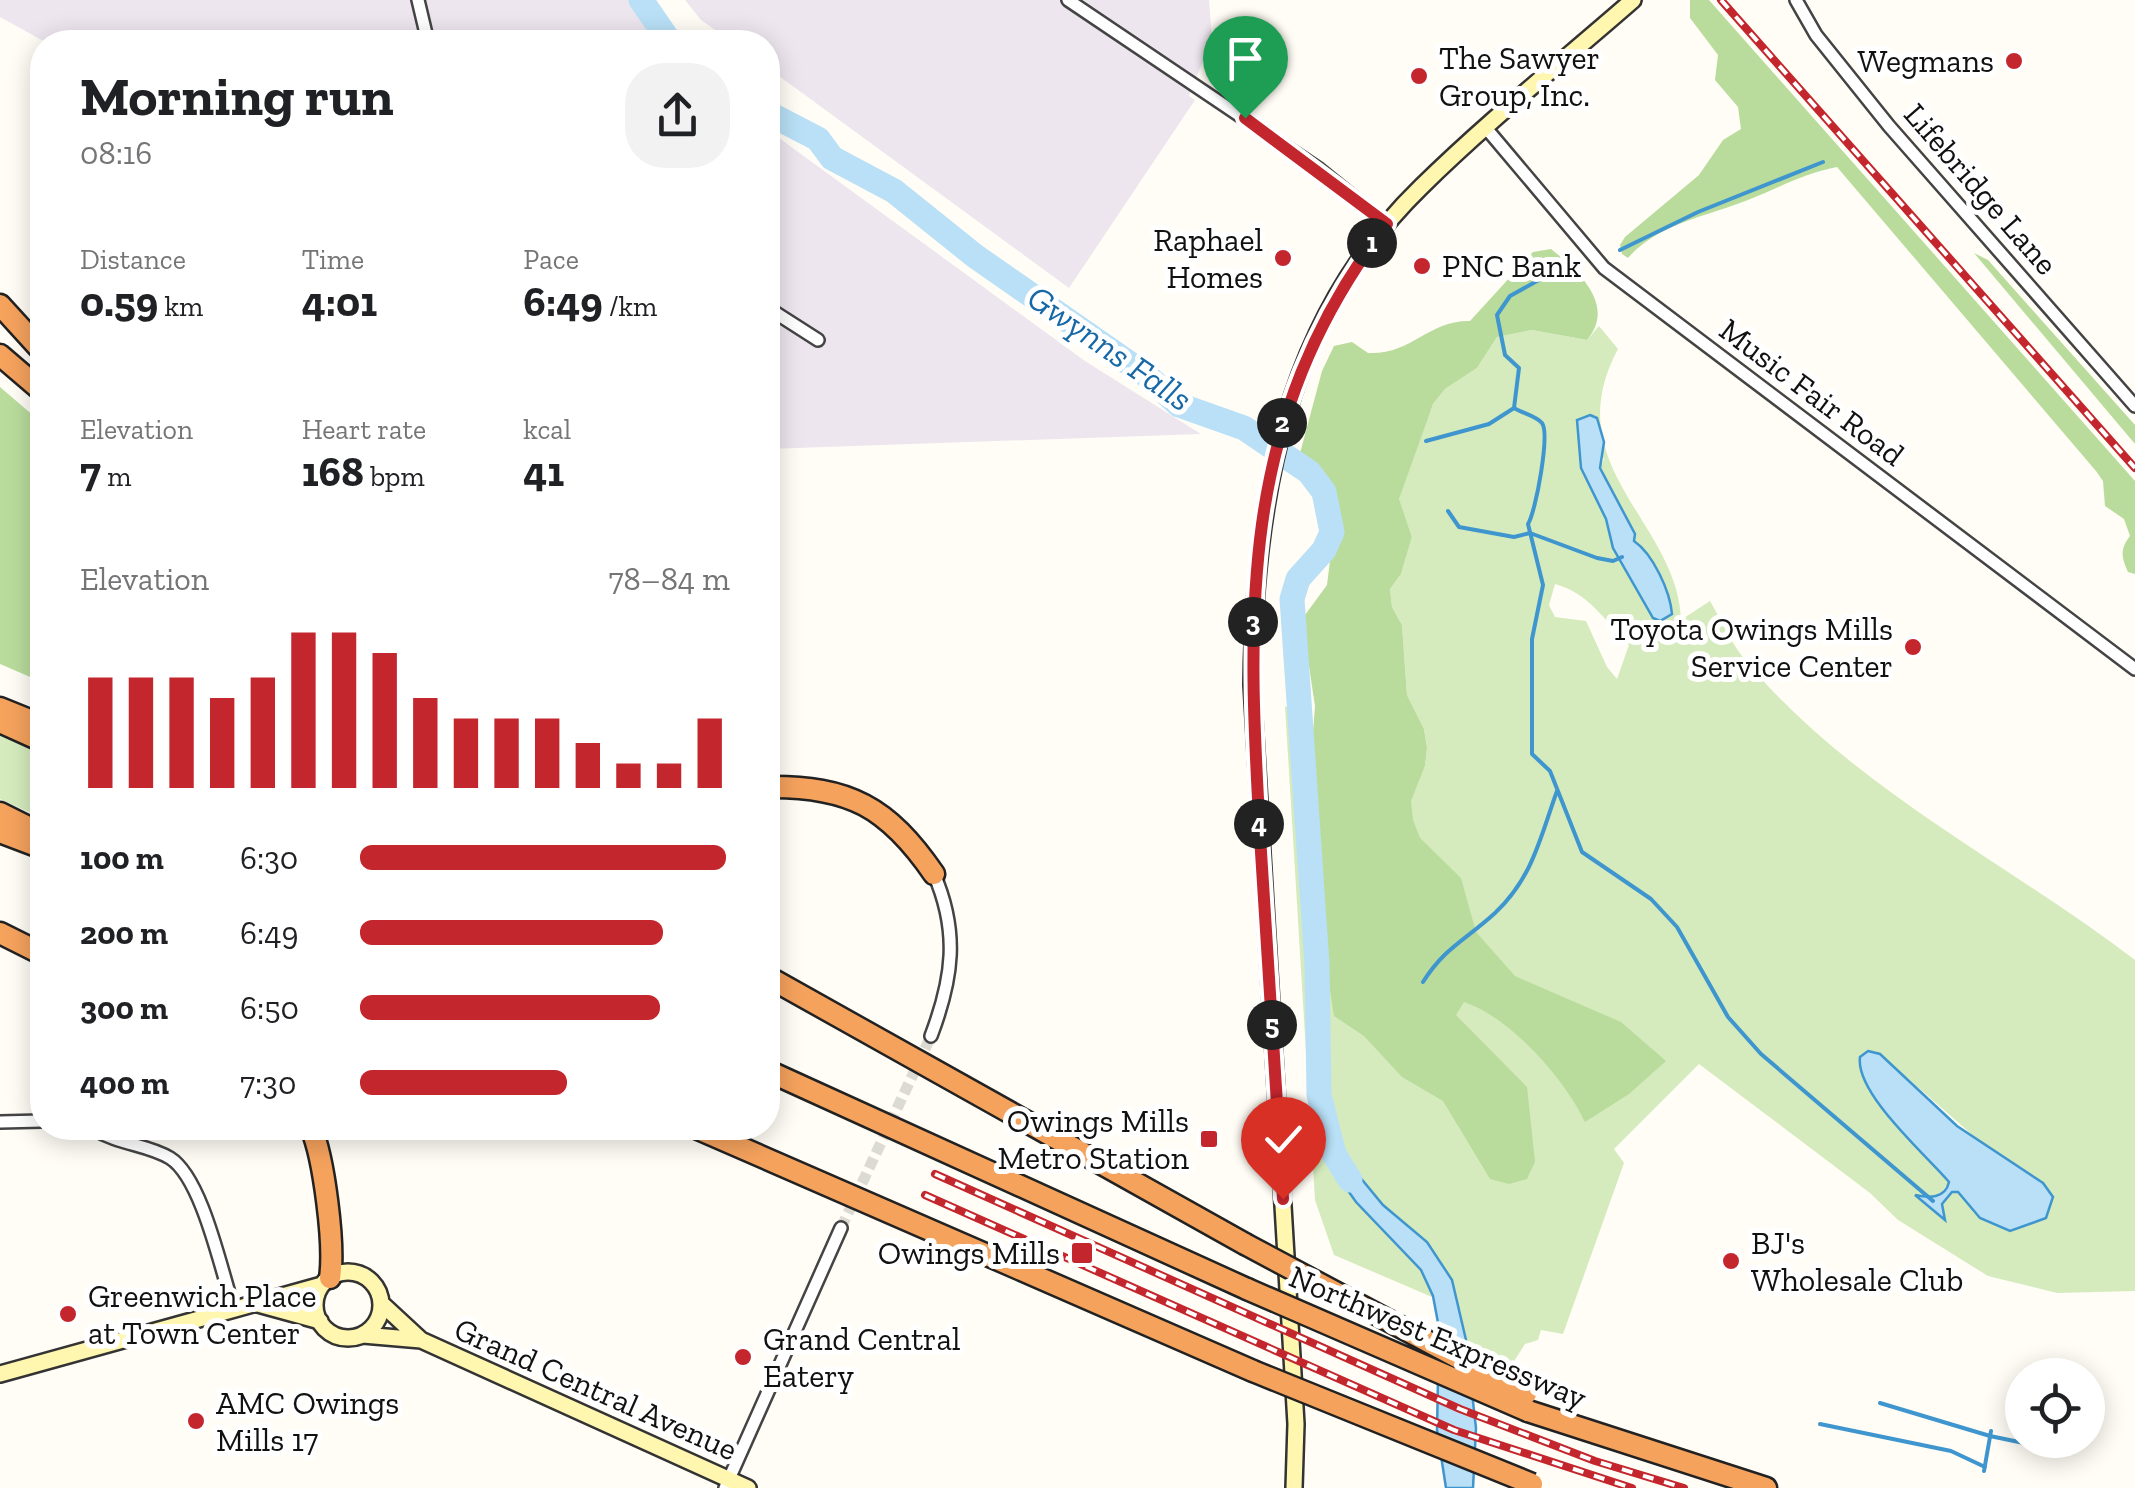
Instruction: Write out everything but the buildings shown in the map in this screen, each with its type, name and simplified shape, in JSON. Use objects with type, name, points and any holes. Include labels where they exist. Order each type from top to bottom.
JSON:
[{"type":"highway","points":[[0,305],[30,339]]},
{"type":"highway","points":[[0,355],[30,380]]},
{"type":"highway","points":[[0,708],[30,720]]},
{"type":"highway","points":[[0,722],[30,736]]},
{"type":"highway","points":[[780,788],[823,790],[864,802],[896,826],[934,874]]},
{"type":"highway","points":[[0,813],[30,828]]},
{"type":"highway","points":[[0,832],[30,843]]},
{"type":"highway","points":[[0,934],[30,948]]},
{"type":"highway","points":[[780,984],[1527,1403]]},
{"type":"highway","name":"Northwest Expressway","points":[[780,1076],[1247,1289],[1666,1459],[1766,1488]]},
{"type":"highway","points":[[315,1140],[323,1167],[334,1255],[326,1281]]},
{"type":"highway","points":[[724,1140],[1252,1370],[1539,1486]]},
{"type":"main road","points":[[1294,1488],[1296,1424],[1252,686],[1256,564],[1268,478],[1282,420],[1316,333],[1387,224],[1486,128],[1633,0]]},
{"type":"main road","name":"Grand Central Avenue","points":[[0,1374],[358,1274],[376,1287],[381,1302],[420,1340],[727,1484],[748,1488]]},
{"type":"main road","points":[[320,1321],[315,1306],[326,1281]]},
{"type":"main road","points":[[363,1335],[378,1320],[381,1302]]},
{"type":"main road","name":"Grand Central Avenue","points":[[254,1303],[320,1321],[341,1338],[363,1335],[420,1340]]},
{"type":"street","points":[[418,0],[425,30]]},
{"type":"street","points":[[1068,0],[1310,162],[1387,224]]},
{"type":"street","name":"Lifebridge Lane","points":[[1796,0],[1816,34],[1890,126],[2135,406]]},
{"type":"street","name":"Music Fair Road","points":[[1486,128],[1604,268],[2135,669]]},
{"type":"street","points":[[780,316],[818,340]]},
{"type":"street","points":[[932,1036],[948,987],[954,940],[934,874]]},
{"type":"street","points":[[0,1122],[30,1121]]},
{"type":"street","points":[[114,1140],[168,1156],[179,1165],[196,1193],[233,1306]]},
{"type":"street","points":[[727,1484],[841,1228]]},
{"type":"shaded area","points":[[0,0],[630,0],[649,30],[30,30],[30,34],[0,17]]},
{"type":"shaded area","points":[[685,0],[1209,0],[1212,39],[1189,96],[1195,100],[1069,288],[780,77],[780,30],[715,30]]},
{"type":"shaded area","points":[[780,139],[1085,361],[1201,434],[780,449]]},
{"type":"green space","points":[[1690,0],[1709,0],[2135,481],[2135,574],[2128,572],[2123,557],[2130,536],[2124,519],[2105,506],[2103,481],[2096,471],[1837,167],[1684,222],[1653,237],[1628,258],[1622,254],[1620,245],[1625,237],[1699,175],[1723,140],[1741,129],[1738,107],[1715,80],[1718,55],[1690,18]]},
{"type":"green space","points":[[1551,249],[1591,290],[1598,315],[1595,327],[1587,340],[1532,330],[1497,337],[1477,368],[1445,389],[1433,404],[1399,499],[1412,537],[1401,574],[1390,589],[1392,607],[1402,625],[1407,695],[1424,729],[1427,748],[1425,766],[1411,801],[1413,820],[1420,838],[1461,878],[1476,932],[1515,976],[1621,1022],[1666,1061],[1629,1094],[1585,1122],[1550,1069],[1517,1035],[1464,1002],[1456,1015],[1527,1087],[1535,1162],[1527,1179],[1509,1184],[1490,1179],[1443,1101],[1402,1077],[1364,1036],[1334,1016],[1317,906],[1318,871],[1306,827],[1315,706],[1304,633],[1305,615],[1327,585],[1336,512],[1333,494],[1299,457],[1322,371],[1334,346],[1352,342],[1368,353],[1383,352],[1443,326],[1470,321],[1533,252]]},
{"type":"green space","points":[[1974,253],[1988,260],[2135,425],[2135,444]]},
{"type":"green space","points":[[1599,326],[1618,349],[1602,390],[1601,427],[1609,460],[1675,585],[1681,620],[1710,601],[1745,660],[1787,706],[1833,747],[1931,821],[2135,960],[2135,1291],[2057,1293],[1988,1276],[1898,1220],[1870,1193],[1699,1064],[1614,1149],[1624,1163],[1563,1334],[1541,1330],[1538,1340],[1525,1344],[1513,1363],[1466,1340],[1460,1309],[1334,1255],[1315,1200],[1285,706],[1411,800],[1425,766],[1427,748],[1424,729],[1407,695],[1402,625],[1392,607],[1390,589],[1401,574],[1412,537],[1399,500],[1402,482],[1433,404],[1445,389],[1477,368],[1497,337],[1532,330],[1587,340]],"holes":[[[1577,421],[1604,459],[1600,468],[1635,533],[1633,541],[1654,566],[1671,602],[1633,581],[1613,548]],[[1555,584],[1567,588],[1587,601],[1629,645],[1617,679],[1607,667],[1586,621],[1555,617],[1549,605]],[[1880,1054],[1985,1146],[1980,1218],[1958,1192],[1941,1193],[1949,1182],[1868,1090]]]},
{"type":"green space","points":[[0,387],[30,413],[30,677],[0,664]]},
{"type":"green space","points":[[0,731],[30,745],[30,813],[0,799]]},
{"type":"water","points":[[1590,415],[1597,418],[1604,442],[1600,468],[1635,534],[1634,541],[1654,564],[1668,595],[1672,614],[1660,621],[1653,618],[1613,548],[1606,519],[1581,468],[1577,420]]},
{"type":"water","points":[[1868,1051],[1880,1054],[1957,1126],[2043,1183],[2053,1197],[2046,1218],[2010,1231],[1980,1218],[1958,1192],[1952,1192],[1942,1204],[1945,1220],[1915,1195],[1940,1194],[1949,1182],[1868,1088],[1860,1057]]},
{"type":"water","points":[[1334,1154],[1345,1159],[1383,1205],[1427,1242],[1452,1280],[1466,1340],[1476,1428],[1473,1488],[1446,1488],[1437,1430],[1439,1328],[1433,1296],[1421,1270],[1356,1202],[1332,1168]]},
{"type":"waterway","name":"Gwynns Falls","points":[[641,0],[662,30]]},
{"type":"waterway","name":"Gwynns Falls","points":[[780,119],[818,139],[832,158],[894,191],[975,256],[1146,375],[1179,405],[1244,428],[1309,472],[1324,492],[1332,532],[1324,550],[1298,579],[1292,599],[1317,964],[1319,1095],[1334,1154],[1350,1180]]},
{"type":"waterway","points":[[1620,250],[1698,212],[1823,162]]},
{"type":"waterway","points":[[1564,266],[1510,296],[1497,315],[1505,355],[1519,368],[1514,408],[1542,423],[1544,430],[1541,473],[1528,524],[1543,585],[1532,639],[1532,754],[1550,771],[1582,852],[1651,899],[1677,927],[1728,1017],[1761,1054],[1933,1201]]},
{"type":"waterway","points":[[1426,441],[1489,424],[1514,408]]},
{"type":"waterway","points":[[1448,511],[1459,527],[1514,537],[1530,533],[1597,558],[1613,561],[1622,557]]},
{"type":"waterway","points":[[1423,982],[1440,960],[1495,913],[1518,885],[1534,856],[1557,791]]},
{"type":"waterway","points":[[1880,1403],[2005,1439]]},
{"type":"waterway","points":[[1820,1424],[1951,1451],[1985,1467]]},
{"type":"waterway","points":[[1984,1471],[1991,1431]]},
{"type":"tunnel","points":[[841,1228],[931,1036]]},
{"type":"railway","points":[[1721,0],[2135,468]]},
{"type":"railway","points":[[935,1174],[1460,1409],[1595,1461],[1684,1488]]},
{"type":"railway","points":[[925,1195],[1454,1430],[1632,1488]]},
{"type":"place","name":"Wegmans","points":[[2014,61]]},
{"type":"place","name":"The Sawyer Group, Inc.","points":[[1419,76]]},
{"type":"place","name":"Raphael Homes","points":[[1283,258]]},
{"type":"place","name":"PNC Bank","points":[[1422,266]]},
{"type":"place","name":"Toyota Owings Mills Service Center","points":[[1913,647]]},
{"type":"place","name":"Owings Mills Metro Station","points":[[1209,1139]]},
{"type":"place","name":"Owings Mills","points":[[1082,1253]]},
{"type":"place","name":"BJ's Wholesale Club","points":[[1731,1261]]},
{"type":"place","name":"Greenwich Place at Town Center","points":[[68,1314]]},
{"type":"place","name":"Grand Central Eatery","points":[[743,1357]]},
{"type":"place","name":"AMC Owings Mills 17","points":[[196,1421]]},
{"type":"route","points":[[1245,118],[1319,169],[1387,224],[1336,296],[1298,373],[1268,478],[1256,564],[1252,626],[1254,740],[1283,1199]]}]
